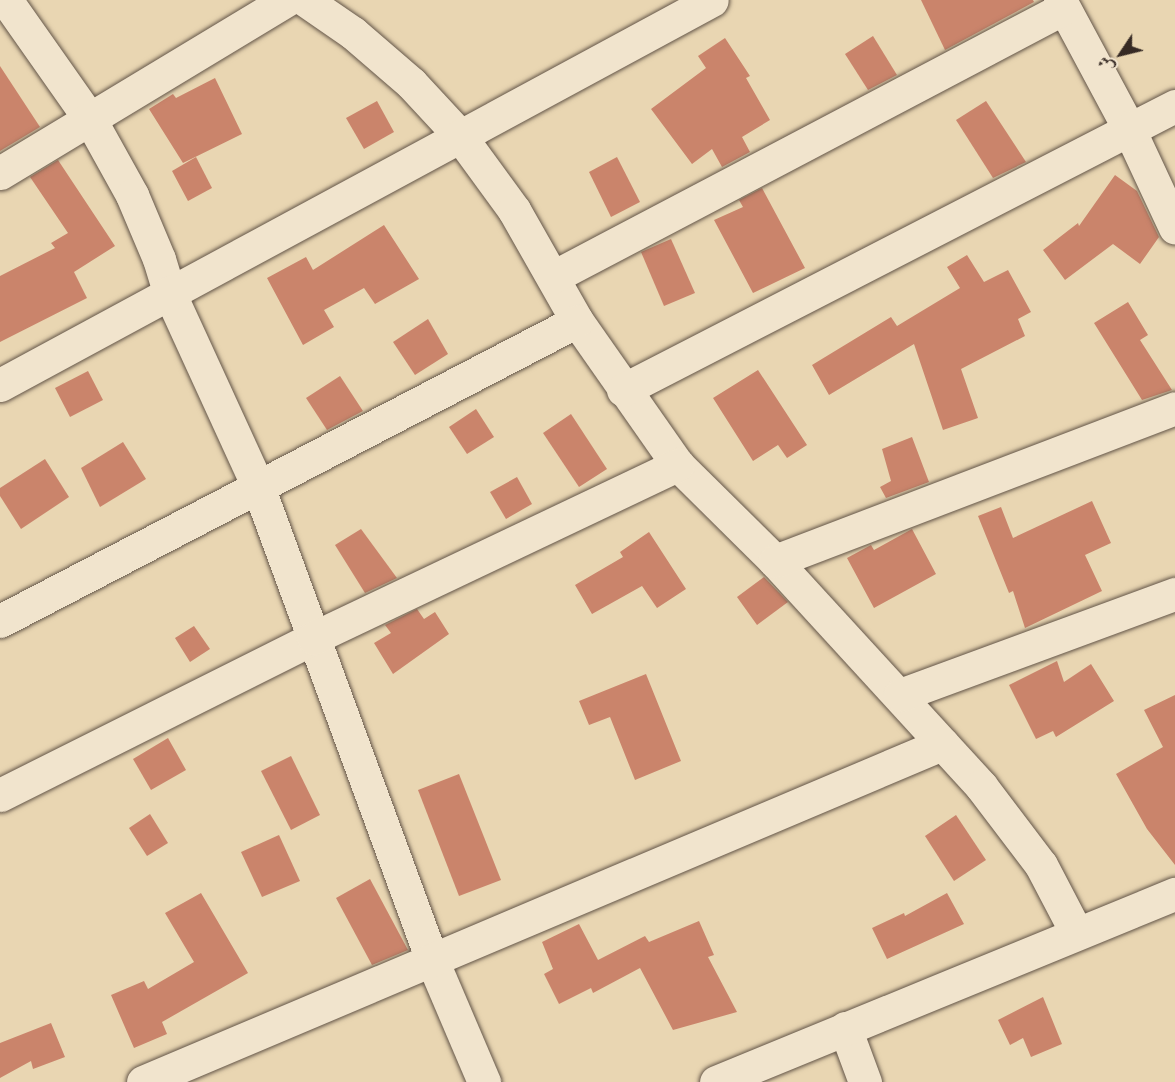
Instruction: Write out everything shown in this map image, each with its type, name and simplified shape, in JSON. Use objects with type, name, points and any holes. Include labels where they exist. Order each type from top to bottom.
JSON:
[{"type":"street","points":[[6,0],[91,121],[132,195],[159,259],[169,292],[259,489],[432,960],[484,1082]]},
{"type":"street","points":[[0,173],[91,121],[286,0]]},
{"type":"street","points":[[305,0],[352,33],[411,83],[460,136],[514,210],[577,321],[623,390],[678,465],[775,561],[981,786],[1041,865],[1076,932]]},
{"type":"street","points":[[0,385],[712,0]]},
{"type":"street","points":[[553,277],[1062,4],[1128,128],[1175,228]]},
{"type":"street","points":[[623,390],[1128,128],[1175,106]]},
{"type":"street","points":[[0,621],[259,489],[577,321]]},
{"type":"street","points":[[775,561],[1175,408]]},
{"type":"street","points":[[0,795],[313,638],[678,465]]},
{"type":"street","points":[[900,695],[1175,594]]},
{"type":"street","points":[[143,1082],[942,744]]},
{"type":"street","points":[[716,1082],[1076,932],[1175,894]]},
{"type":"street","points":[[845,1028],[865,1082]]},
{"type":"building","points":[[921,0],[1033,0],[1034,2],[945,50]]},
{"type":"building","points":[[873,36],[897,75],[868,90],[845,54]]},
{"type":"building","points":[[725,38],[750,76],[746,78],[770,120],[742,137],[750,152],[722,167],[712,149],[692,164],[651,109],[706,68],[698,56]]},
{"type":"building","points":[[0,66],[40,127],[0,151]]},
{"type":"building","points":[[215,78],[242,134],[183,163],[149,109],[173,94],[176,98]]},
{"type":"building","points":[[377,101],[394,132],[364,149],[346,118]]},
{"type":"building","points":[[986,101],[1026,162],[993,178],[956,120]]},
{"type":"building","points":[[196,157],[212,188],[188,201],[172,171]]},
{"type":"building","points":[[617,157],[640,202],[611,217],[589,172]]},
{"type":"building","points":[[58,160],[115,246],[74,272],[87,298],[0,342],[0,276],[55,248],[51,243],[68,233],[30,177]]},
{"type":"building","points":[[1115,175],[1137,191],[1159,237],[1140,264],[1113,244],[1065,280],[1043,250],[1078,223],[1079,226]]},
{"type":"building","points":[[762,188],[805,268],[753,293],[714,220],[743,207],[739,200]]},
{"type":"building","points":[[384,225],[419,279],[375,304],[364,288],[324,310],[334,327],[303,345],[267,278],[306,257],[313,270]]},
{"type":"building","points":[[671,239],[695,293],[664,306],[641,252]]},
{"type":"building","points":[[967,255],[984,282],[1008,270],[1031,312],[1018,319],[1025,336],[961,369],[978,418],[943,430],[914,344],[829,395],[812,365],[891,317],[897,326],[960,288],[947,267]]},
{"type":"building","points":[[1128,302],[1148,335],[1140,340],[1172,390],[1142,400],[1094,323]]},
{"type":"building","points":[[428,319],[448,354],[415,375],[393,342]]},
{"type":"building","points":[[758,370],[807,445],[787,458],[778,445],[753,461],[713,398]]},
{"type":"building","points":[[88,371],[103,400],[70,417],[55,388]]},
{"type":"building","points":[[340,376],[363,411],[327,430],[306,398]]},
{"type":"building","points":[[476,409],[494,437],[467,454],[449,427]]},
{"type":"building","points":[[571,414],[607,469],[579,487],[543,433]]},
{"type":"building","points":[[912,437],[929,482],[886,498],[880,487],[891,481],[882,449]]},
{"type":"building","points":[[123,442],[146,479],[100,507],[81,468]]},
{"type":"building","points":[[45,459],[69,497],[21,529],[0,496],[0,488]]},
{"type":"building","points":[[517,477],[532,504],[506,519],[490,492]]},
{"type":"building","points":[[1092,501],[1111,543],[1085,555],[1102,591],[1025,628],[1013,591],[1009,593],[978,516],[1001,507],[1013,538]]},
{"type":"building","points":[[361,529],[397,578],[365,593],[335,545]]},
{"type":"building","points":[[912,529],[936,574],[874,608],[847,558],[871,545],[874,550]]},
{"type":"building","points":[[649,532],[686,589],[657,608],[642,586],[592,614],[575,585],[623,557],[620,552]]},
{"type":"building","points":[[764,577],[788,602],[757,625],[737,597]]},
{"type":"building","points":[[417,609],[424,619],[435,612],[449,634],[393,674],[374,643],[391,633],[385,625]]},
{"type":"building","points":[[194,626],[210,649],[190,662],[175,638]]},
{"type":"building","points":[[1057,661],[1064,682],[1091,664],[1114,701],[1056,737],[1053,731],[1036,739],[1009,685]]},
{"type":"building","points":[[646,674],[681,761],[635,780],[610,717],[589,725],[579,701]]},
{"type":"building","points":[[1175,695],[1175,865],[1147,829],[1116,774],[1163,747],[1144,710]]},
{"type":"building","points":[[168,738],[186,770],[151,790],[133,759]]},
{"type":"building","points":[[291,756],[320,815],[291,830],[261,771]]},
{"type":"building","points":[[459,774],[501,880],[459,896],[418,790]]},
{"type":"building","points":[[150,814],[168,843],[147,856],[129,828]]},
{"type":"building","points":[[956,815],[986,860],[954,881],[925,836]]},
{"type":"building","points":[[279,835],[300,881],[262,897],[241,852]]},
{"type":"building","points":[[370,879],[408,950],[372,965],[336,898]]},
{"type":"building","points":[[201,893],[248,973],[162,1022],[167,1034],[134,1048],[111,995],[144,981],[148,989],[194,962],[165,913]]},
{"type":"building","points":[[947,893],[964,924],[887,959],[872,928],[904,913],[905,916]]},
{"type":"building","points":[[699,921],[714,955],[708,957],[737,1012],[673,1030],[640,968],[593,993],[591,988],[559,1004],[544,974],[553,969],[542,942],[579,924],[598,960],[645,936],[649,942]]},
{"type":"building","points":[[1043,997],[1062,1044],[1031,1057],[1023,1038],[1010,1045],[998,1020]]},
{"type":"building","points":[[51,1023],[65,1057],[33,1069],[31,1061],[0,1078],[0,1043]]}]
